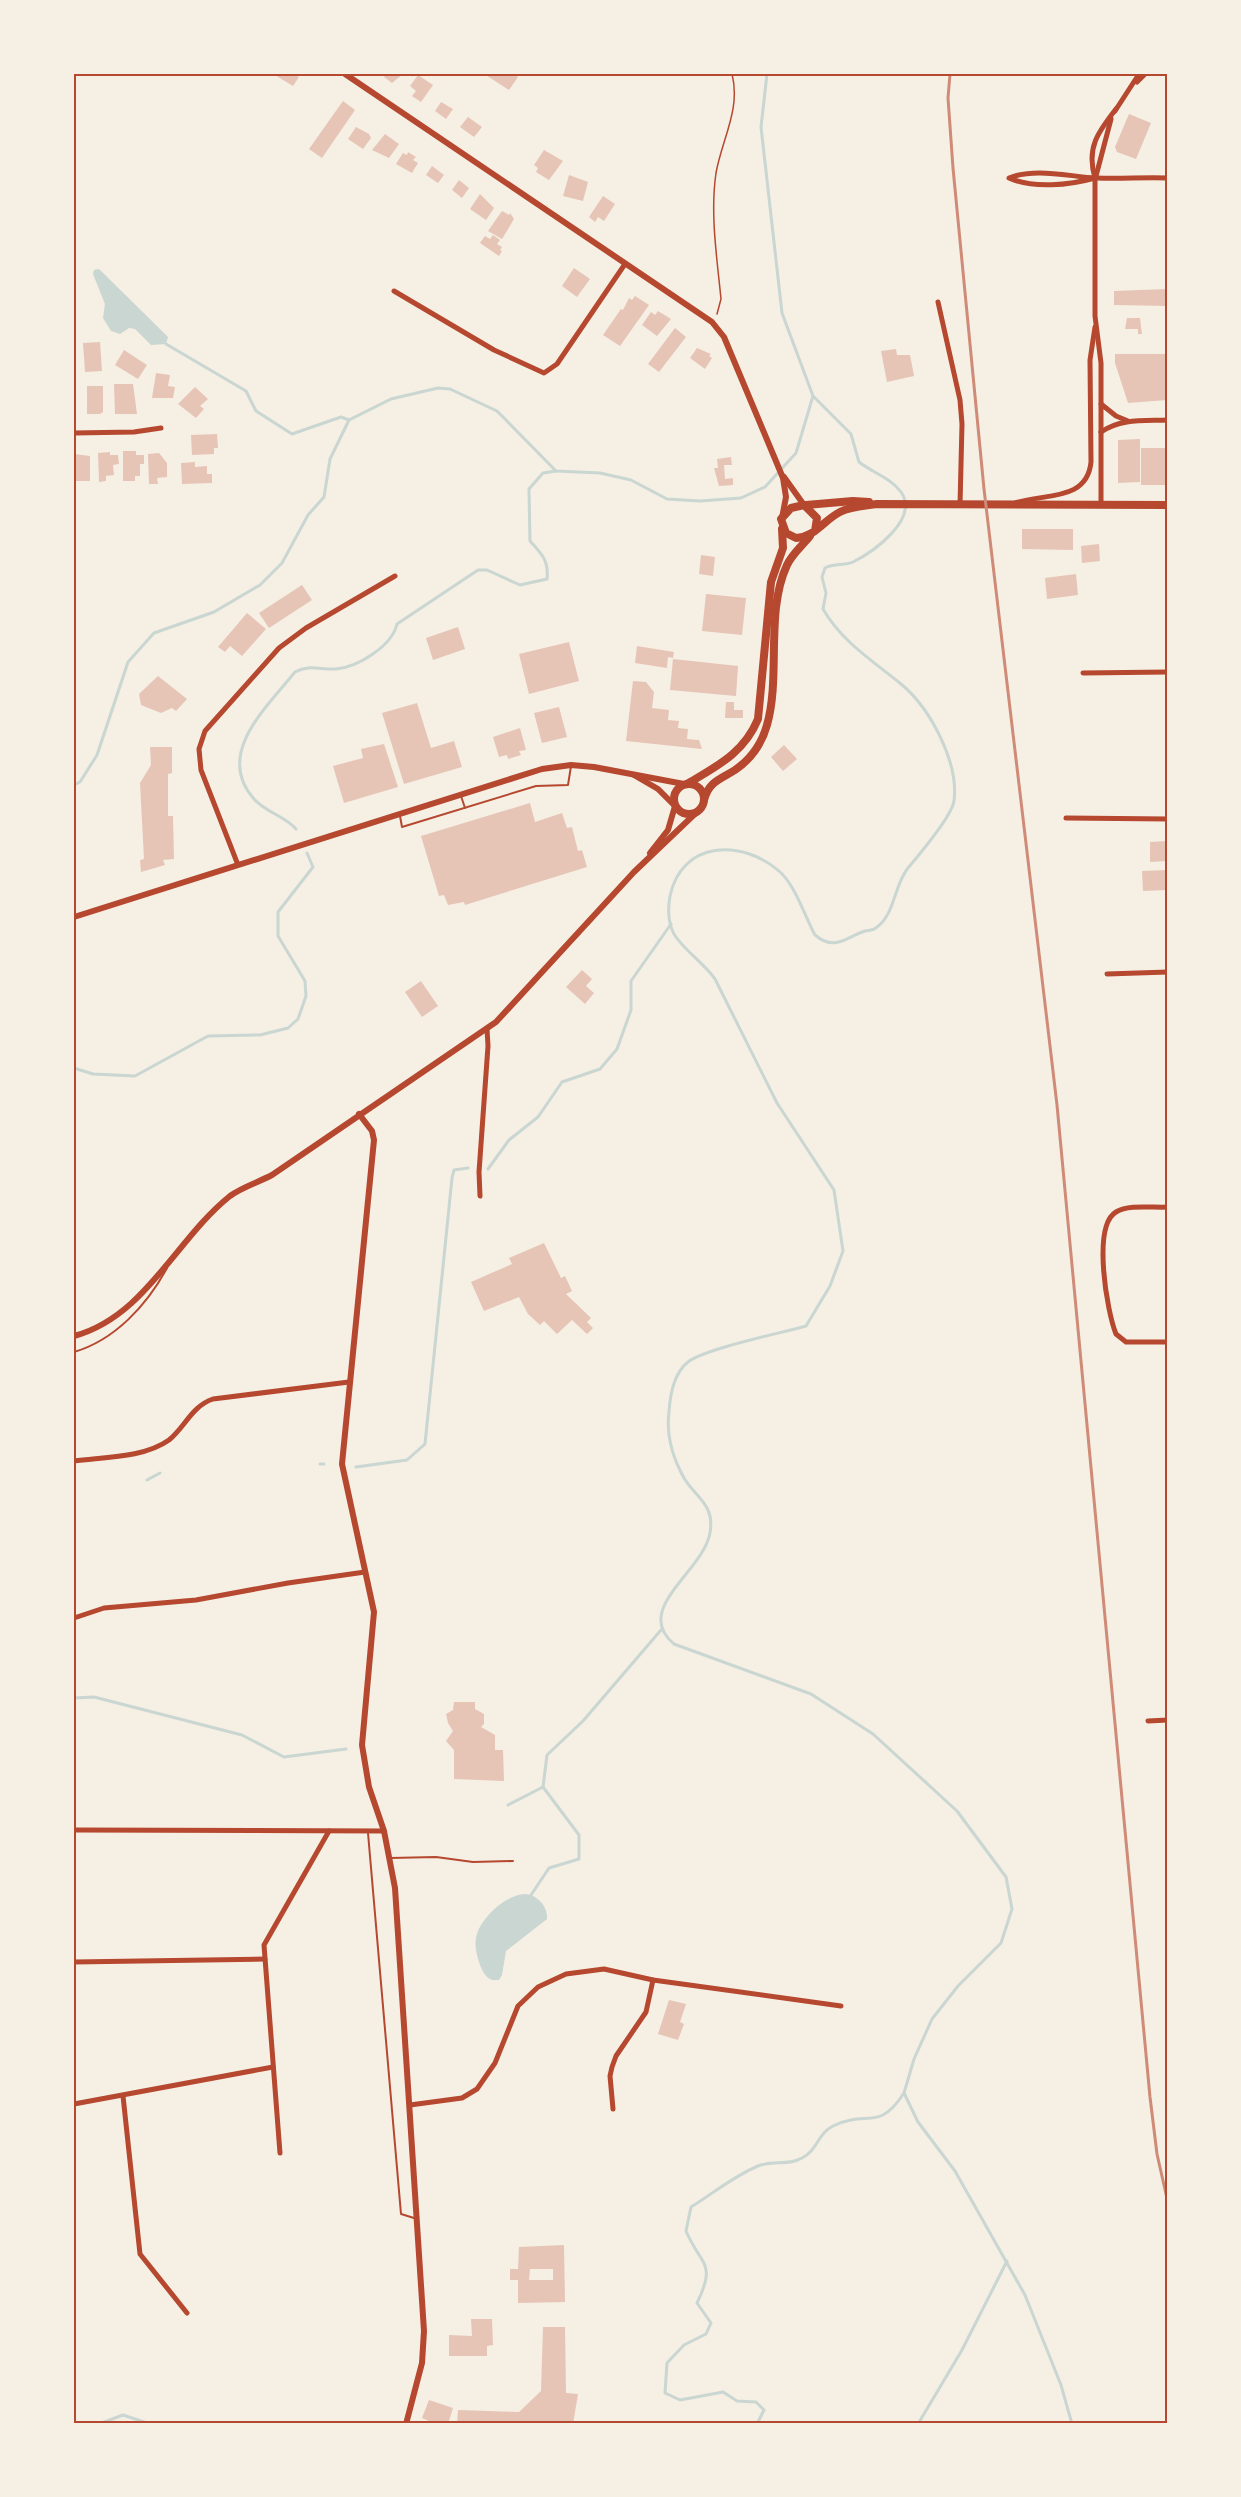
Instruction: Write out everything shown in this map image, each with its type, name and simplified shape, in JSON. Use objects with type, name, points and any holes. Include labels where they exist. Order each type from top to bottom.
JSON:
[{"type":"main road","points":[[873,504],[840,512],[814,532],[791,558],[782,580],[770,705],[765,733],[758,747],[746,761],[709,787],[699,810],[685,814],[674,805],[675,791],[735,754],[750,737],[758,719],[771,582],[783,548],[782,522],[793,507],[853,501],[873,504],[1006,506],[1167,505]]},
{"type":"main road","points":[[805,505],[818,520],[814,532]]},
{"type":"main road","points":[[782,522],[788,536],[796,538],[814,532]]},
{"type":"main road","points":[[686,784],[700,789],[704,800]]},
{"type":"street","points":[[345,74],[719,329],[781,474],[805,505]]},
{"type":"street","points":[[1006,506],[1060,494],[1078,487],[1087,479],[1091,462],[1091,352],[1095,325],[1095,178],[1091,159],[1094,140],[1139,74]]},
{"type":"street","points":[[1128,92],[1144,74]]},
{"type":"street","points":[[1095,178],[1106,132],[1116,109]]},
{"type":"street","points":[[1000,178],[1026,174],[1077,175],[1095,178]]},
{"type":"street","points":[[1009,178],[1023,182],[1055,183],[1095,178],[1167,177]]},
{"type":"street","points":[[394,291],[503,355],[544,373],[557,364],[625,264]]},
{"type":"street","points":[[938,302],[960,400],[962,424],[960,505]]},
{"type":"street","points":[[1095,325],[1100,346],[1101,505]]},
{"type":"street","points":[[1101,404],[1116,416],[1130,421]]},
{"type":"street","points":[[1101,432],[1113,425],[1130,421],[1167,420]]},
{"type":"street","points":[[74,433],[134,432],[161,428]]},
{"type":"street","points":[[782,522],[786,482]]},
{"type":"street","points":[[238,866],[201,770],[199,748],[205,731],[279,648],[306,628],[395,576]]},
{"type":"street","points":[[1083,673],[1167,672]]},
{"type":"street","points":[[74,917],[542,769],[571,765],[628,772],[686,784]]},
{"type":"street","points":[[74,1336],[94,1330],[116,1316],[233,1194],[272,1175],[486,1029],[510,1008],[634,872],[668,830],[674,805],[658,789],[628,772]]},
{"type":"street","points":[[634,872],[699,810]]},
{"type":"street","points":[[1066,818],[1167,819]]},
{"type":"street","points":[[1107,974],[1167,972]]},
{"type":"street","points":[[480,1196],[479,1172],[488,1046],[486,1029]]},
{"type":"street","points":[[359,1114],[372,1131],[374,1140],[349,1382],[342,1474],[372,1604],[374,1628],[366,1684],[363,1745],[369,1787],[384,1831],[395,1888],[410,2104],[424,2331],[422,2363],[406,2424]]},
{"type":"street","points":[[1167,1207],[1126,1208],[1111,1216],[1105,1230],[1104,1262],[1116,1334],[1126,1342],[1167,1342]]},
{"type":"street","points":[[74,1461],[146,1451],[168,1440],[199,1405],[213,1399],[349,1382]]},
{"type":"street","points":[[74,1618],[104,1608],[196,1600],[288,1582],[364,1572]]},
{"type":"street","points":[[1148,1721],[1167,1720]]},
{"type":"street","points":[[74,1830],[384,1831]]},
{"type":"street","points":[[280,2153],[264,1945],[329,1831]]},
{"type":"street","points":[[74,1962],[265,1959]]},
{"type":"street","points":[[410,2104],[462,2098],[477,2089],[495,2063],[518,2007],[546,1982],[566,1974],[597,1969],[653,1980],[841,2006]]},
{"type":"street","points":[[613,2109],[609,2076],[616,2056],[646,2012],[653,1980]]},
{"type":"street","points":[[74,2104],[273,2067]]},
{"type":"street","points":[[123,2096],[140,2254],[187,2313]]},
{"type":"lane","points":[[399,814],[402,827],[536,786],[568,785],[571,765]]},
{"type":"lane","points":[[460,794],[465,808]]},
{"type":"lane","points":[[74,1352],[103,1340],[123,1324],[159,1284],[177,1252]]},
{"type":"lane","points":[[368,1831],[401,2214],[417,2219]]},
{"type":"lane","points":[[390,1858],[436,1857],[473,1862],[513,1861]]},
{"type":"path","points":[[716,318],[721,299],[715,192],[717,172],[731,123],[737,91],[732,74]]},
{"type":"shaded area","points":[[99,269],[168,337],[166,344],[151,345],[135,329],[129,328],[120,334],[111,331],[103,318],[105,304],[93,274],[94,270]]},
{"type":"shaded area","points":[[525,1894],[534,1896],[541,1902],[546,1910],[547,1919],[506,1951],[502,1975],[499,1980],[492,1980],[485,1975],[479,1962],[476,1948],[477,1934],[484,1920],[503,1902]]},
{"type":"building","points":[[273,74],[293,74],[299,77],[293,86]]},
{"type":"building","points":[[386,74],[403,74],[392,83],[384,77]]},
{"type":"building","points":[[484,74],[514,74],[518,77],[509,90]]},
{"type":"building","points":[[418,75],[433,85],[421,102],[412,96],[416,91],[410,86]]},
{"type":"building","points":[[343,101],[355,110],[322,158],[309,149]]},
{"type":"building","points":[[441,102],[453,109],[446,119],[435,111]]},
{"type":"building","points":[[1129,114],[1151,123],[1136,159],[1117,152],[1115,147]]},
{"type":"building","points":[[468,117],[482,127],[474,137],[460,127]]},
{"type":"building","points":[[356,127],[369,134],[371,138],[363,149],[348,139]]},
{"type":"building","points":[[385,134],[399,144],[389,158],[372,150]]},
{"type":"building","points":[[544,150],[563,161],[549,180],[536,172],[538,168],[534,165]]},
{"type":"building","points":[[408,152],[416,157],[413,160],[418,163],[412,173],[396,164],[403,153],[407,155]]},
{"type":"building","points":[[432,166],[444,175],[438,183],[426,175]]},
{"type":"building","points":[[569,175],[588,182],[583,201],[563,196]]},
{"type":"building","points":[[459,180],[469,188],[462,198],[452,190]]},
{"type":"building","points":[[480,194],[494,208],[486,220],[470,209]]},
{"type":"building","points":[[603,196],[615,204],[604,221],[598,217],[595,222],[589,217]]},
{"type":"building","points":[[502,211],[509,215],[510,213],[514,219],[502,239],[488,231]]},
{"type":"building","points":[[493,235],[500,240],[497,244],[502,247],[499,256],[480,243],[485,236],[490,239]]},
{"type":"building","points":[[574,268],[590,279],[577,297],[562,286]]},
{"type":"building","points":[[1167,289],[1167,306],[1114,305],[1114,291]]},
{"type":"building","points":[[635,296],[649,305],[620,346],[603,335],[621,309],[623,310],[629,298],[632,300]]},
{"type":"building","points":[[658,311],[671,319],[657,336],[642,325],[651,312],[655,315]]},
{"type":"building","points":[[1127,318],[1140,318],[1142,334],[1138,334],[1138,329],[1125,329]]},
{"type":"building","points":[[675,328],[686,337],[659,372],[648,364]]},
{"type":"building","points":[[100,342],[102,371],[85,372],[83,343]]},
{"type":"building","points":[[697,348],[711,354],[709,356],[712,358],[705,369],[690,358]]},
{"type":"building","points":[[896,349],[897,355],[910,355],[914,376],[887,382],[881,351]]},
{"type":"building","points":[[124,350],[147,365],[138,379],[115,365]]},
{"type":"building","points":[[1115,354],[1166,354],[1167,400],[1128,403],[1115,363]]},
{"type":"building","points":[[156,373],[170,375],[168,386],[175,387],[173,398],[152,398]]},
{"type":"building","points":[[114,384],[133,384],[137,414],[115,414]]},
{"type":"building","points":[[87,386],[103,386],[103,412],[100,414],[87,414]]},
{"type":"building","points":[[195,387],[208,399],[200,406],[204,409],[196,418],[178,404]]},
{"type":"building","points":[[217,434],[218,448],[214,448],[214,454],[192,455],[191,435]]},
{"type":"building","points":[[1140,439],[1140,482],[1118,483],[1118,440]]},
{"type":"building","points":[[1141,448],[1167,448],[1167,485],[1141,485]]},
{"type":"building","points":[[123,451],[136,451],[136,455],[144,455],[144,464],[140,464],[140,476],[135,476],[135,481],[123,481]]},
{"type":"building","points":[[110,452],[110,455],[118,455],[119,464],[113,465],[114,475],[106,476],[106,481],[99,482],[98,453]]},
{"type":"building","points":[[159,453],[167,463],[167,477],[157,478],[158,484],[149,484],[148,454]]},
{"type":"building","points":[[74,454],[90,456],[90,481],[74,481]]},
{"type":"building","points":[[731,457],[732,465],[724,465],[725,479],[733,478],[733,485],[719,486],[714,468],[718,468],[717,459]]},
{"type":"building","points":[[195,462],[195,467],[207,466],[207,474],[212,474],[212,483],[182,484],[181,463]]},
{"type":"building","points":[[1022,529],[1073,529],[1073,550],[1022,549]]},
{"type":"building","points":[[1099,544],[1100,561],[1082,563],[1081,546]]},
{"type":"building","points":[[701,555],[715,557],[713,576],[699,574]]},
{"type":"building","points":[[1076,574],[1078,595],[1047,599],[1045,578]]},
{"type":"building","points":[[302,585],[312,600],[269,628],[259,613]]},
{"type":"building","points":[[706,594],[746,598],[742,635],[702,631]]},
{"type":"building","points":[[247,613],[266,629],[242,656],[230,646],[225,652],[218,647]]},
{"type":"building","points":[[458,627],[465,649],[433,660],[426,638]]},
{"type":"building","points":[[569,642],[579,681],[529,694],[519,654]]},
{"type":"building","points":[[637,646],[674,652],[673,658],[668,657],[667,668],[635,663]]},
{"type":"building","points":[[673,659],[738,666],[736,696],[670,690]]},
{"type":"building","points":[[158,676],[187,699],[176,711],[172,708],[161,713],[141,705],[139,694]]},
{"type":"building","points":[[633,681],[646,682],[654,692],[652,708],[669,710],[668,720],[679,721],[678,728],[688,729],[687,739],[699,740],[702,749],[626,741]]},
{"type":"building","points":[[726,702],[734,702],[734,710],[743,710],[743,718],[725,718]]},
{"type":"building","points":[[417,703],[431,748],[454,741],[462,767],[404,784],[382,713]]},
{"type":"building","points":[[559,707],[567,737],[542,743],[534,713]]},
{"type":"building","points":[[520,728],[526,750],[519,751],[521,755],[508,759],[507,755],[499,757],[493,737]]},
{"type":"building","points":[[384,744],[398,787],[344,803],[333,766],[363,758],[361,749]]},
{"type":"building","points":[[784,745],[797,759],[783,771],[771,757]]},
{"type":"building","points":[[150,747],[172,747],[172,773],[168,774],[168,816],[173,816],[174,859],[163,860],[165,865],[141,872],[140,860],[144,859],[140,783],[151,765]]},
{"type":"building","points":[[530,803],[535,822],[562,813],[567,828],[572,827],[578,851],[582,850],[587,867],[465,905],[464,902],[448,905],[444,895],[439,896],[421,836]]},
{"type":"building","points":[[1167,841],[1167,861],[1150,862],[1150,842]]},
{"type":"building","points":[[1167,870],[1167,890],[1143,891],[1142,871]]},
{"type":"building","points":[[582,970],[592,979],[586,986],[594,993],[585,1004],[566,987]]},
{"type":"building","points":[[421,981],[438,1006],[422,1017],[405,992]]},
{"type":"building","points":[[544,1243],[561,1278],[565,1276],[572,1291],[566,1294],[591,1318],[587,1322],[593,1328],[587,1334],[572,1320],[557,1334],[544,1321],[540,1325],[528,1314],[519,1297],[484,1311],[471,1282],[512,1264],[509,1258]]},
{"type":"building","points":[[454,1702],[475,1702],[475,1709],[484,1714],[484,1724],[481,1727],[495,1735],[495,1750],[503,1750],[504,1781],[454,1779],[454,1750],[446,1741],[453,1731],[446,1714],[453,1710]]},
{"type":"building","points":[[669,2000],[686,2004],[680,2022],[684,2024],[678,2040],[658,2034]]},
{"type":"building","points":[[564,2245],[565,2302],[518,2303],[518,2280],[510,2280],[510,2269],[518,2269],[519,2247]],"holes":[[[530,2269],[553,2269],[553,2280],[529,2280]]]},
{"type":"building","points":[[471,2319],[492,2319],[493,2345],[487,2346],[487,2356],[449,2356],[449,2335],[472,2336]]},
{"type":"building","points":[[543,2327],[565,2327],[566,2393],[578,2394],[573,2424],[457,2424],[458,2410],[519,2412],[541,2391]]},
{"type":"building","points":[[429,2400],[453,2408],[448,2424],[428,2424],[429,2421],[422,2418]]},
{"type":"waterway","points":[[767,74],[761,127],[782,313],[813,396],[851,434],[859,462],[897,487],[905,502],[904,513],[899,523],[882,543],[853,562],[825,568],[822,577],[826,593],[823,609],[849,641],[912,694],[932,721],[952,770],[954,801],[941,825],[903,875],[883,921],[874,929],[840,942],[829,942],[815,935],[785,877],[764,861],[748,854],[731,850],[715,850],[700,855],[687,864],[677,878],[670,896],[669,919],[673,932],[715,979],[777,1103],[834,1190],[843,1251],[830,1286],[806,1326],[697,1357],[688,1362],[676,1378],[670,1399],[668,1421],[671,1446],[684,1478],[707,1508],[711,1523],[705,1548],[665,1604],[661,1617],[663,1631],[674,1644],[811,1694],[873,1734],[957,1811],[1006,1877],[1012,1909],[1001,1943],[958,1986],[932,2019],[914,2059],[904,2093],[918,2122],[955,2171],[1025,2295],[1061,2385],[1072,2424]]},
{"type":"waterway","points":[[166,344],[246,391],[256,411],[292,434],[341,417],[349,420]]},
{"type":"waterway","points":[[74,785],[80,782],[97,755],[128,662],[154,633],[214,612],[260,585],[282,563],[308,515],[324,497],[330,459],[349,420],[391,399],[438,388],[450,389],[497,411],[556,471],[600,473],[631,480],[667,499],[700,501],[741,498],[765,487],[796,453],[813,396]]},
{"type":"waterway","points":[[296,829],[254,799],[243,782],[240,765],[242,748],[259,716],[295,672],[310,668],[336,669],[364,660],[388,640],[397,624],[478,570],[487,570],[520,585],[547,579],[544,558],[530,541],[529,489],[543,473],[556,471]]},
{"type":"waterway","points":[[74,1068],[93,1074],[135,1076],[208,1036],[260,1035],[288,1028],[298,1019],[306,996],[305,981],[278,936],[278,912],[313,867],[307,853]]},
{"type":"waterway","points":[[488,1169],[509,1140],[538,1117],[562,1082],[600,1069],[617,1049],[631,1010],[631,981],[671,924]]},
{"type":"waterway","points":[[356,1467],[407,1460],[425,1444],[452,1178],[454,1170],[468,1168]]},
{"type":"waterway","points":[[147,1480],[160,1473]]},
{"type":"waterway","points":[[531,1895],[549,1868],[579,1859],[579,1835],[543,1787],[547,1755],[583,1721],[661,1630]]},
{"type":"waterway","points":[[74,1698],[94,1697],[242,1735],[284,1757],[346,1749]]},
{"type":"waterway","points":[[508,1805],[543,1787]]},
{"type":"waterway","points":[[757,2424],[764,2410],[756,2402],[737,2401],[723,2392],[680,2400],[665,2393],[667,2363],[684,2345],[706,2334],[711,2323],[697,2303],[703,2290],[706,2271],[686,2231],[691,2207],[758,2166],[792,2162],[802,2158],[833,2126],[845,2121],[879,2117],[887,2113],[904,2093]]},
{"type":"waterway","points":[[918,2424],[962,2350],[1007,2261]]},
{"type":"waterway","points":[[99,2424],[123,2415],[150,2424]]},
{"type":"railway","points":[[950,74],[948,98],[953,168],[984,489],[1057,1105],[1150,2097],[1157,2154],[1168,2203]]}]
